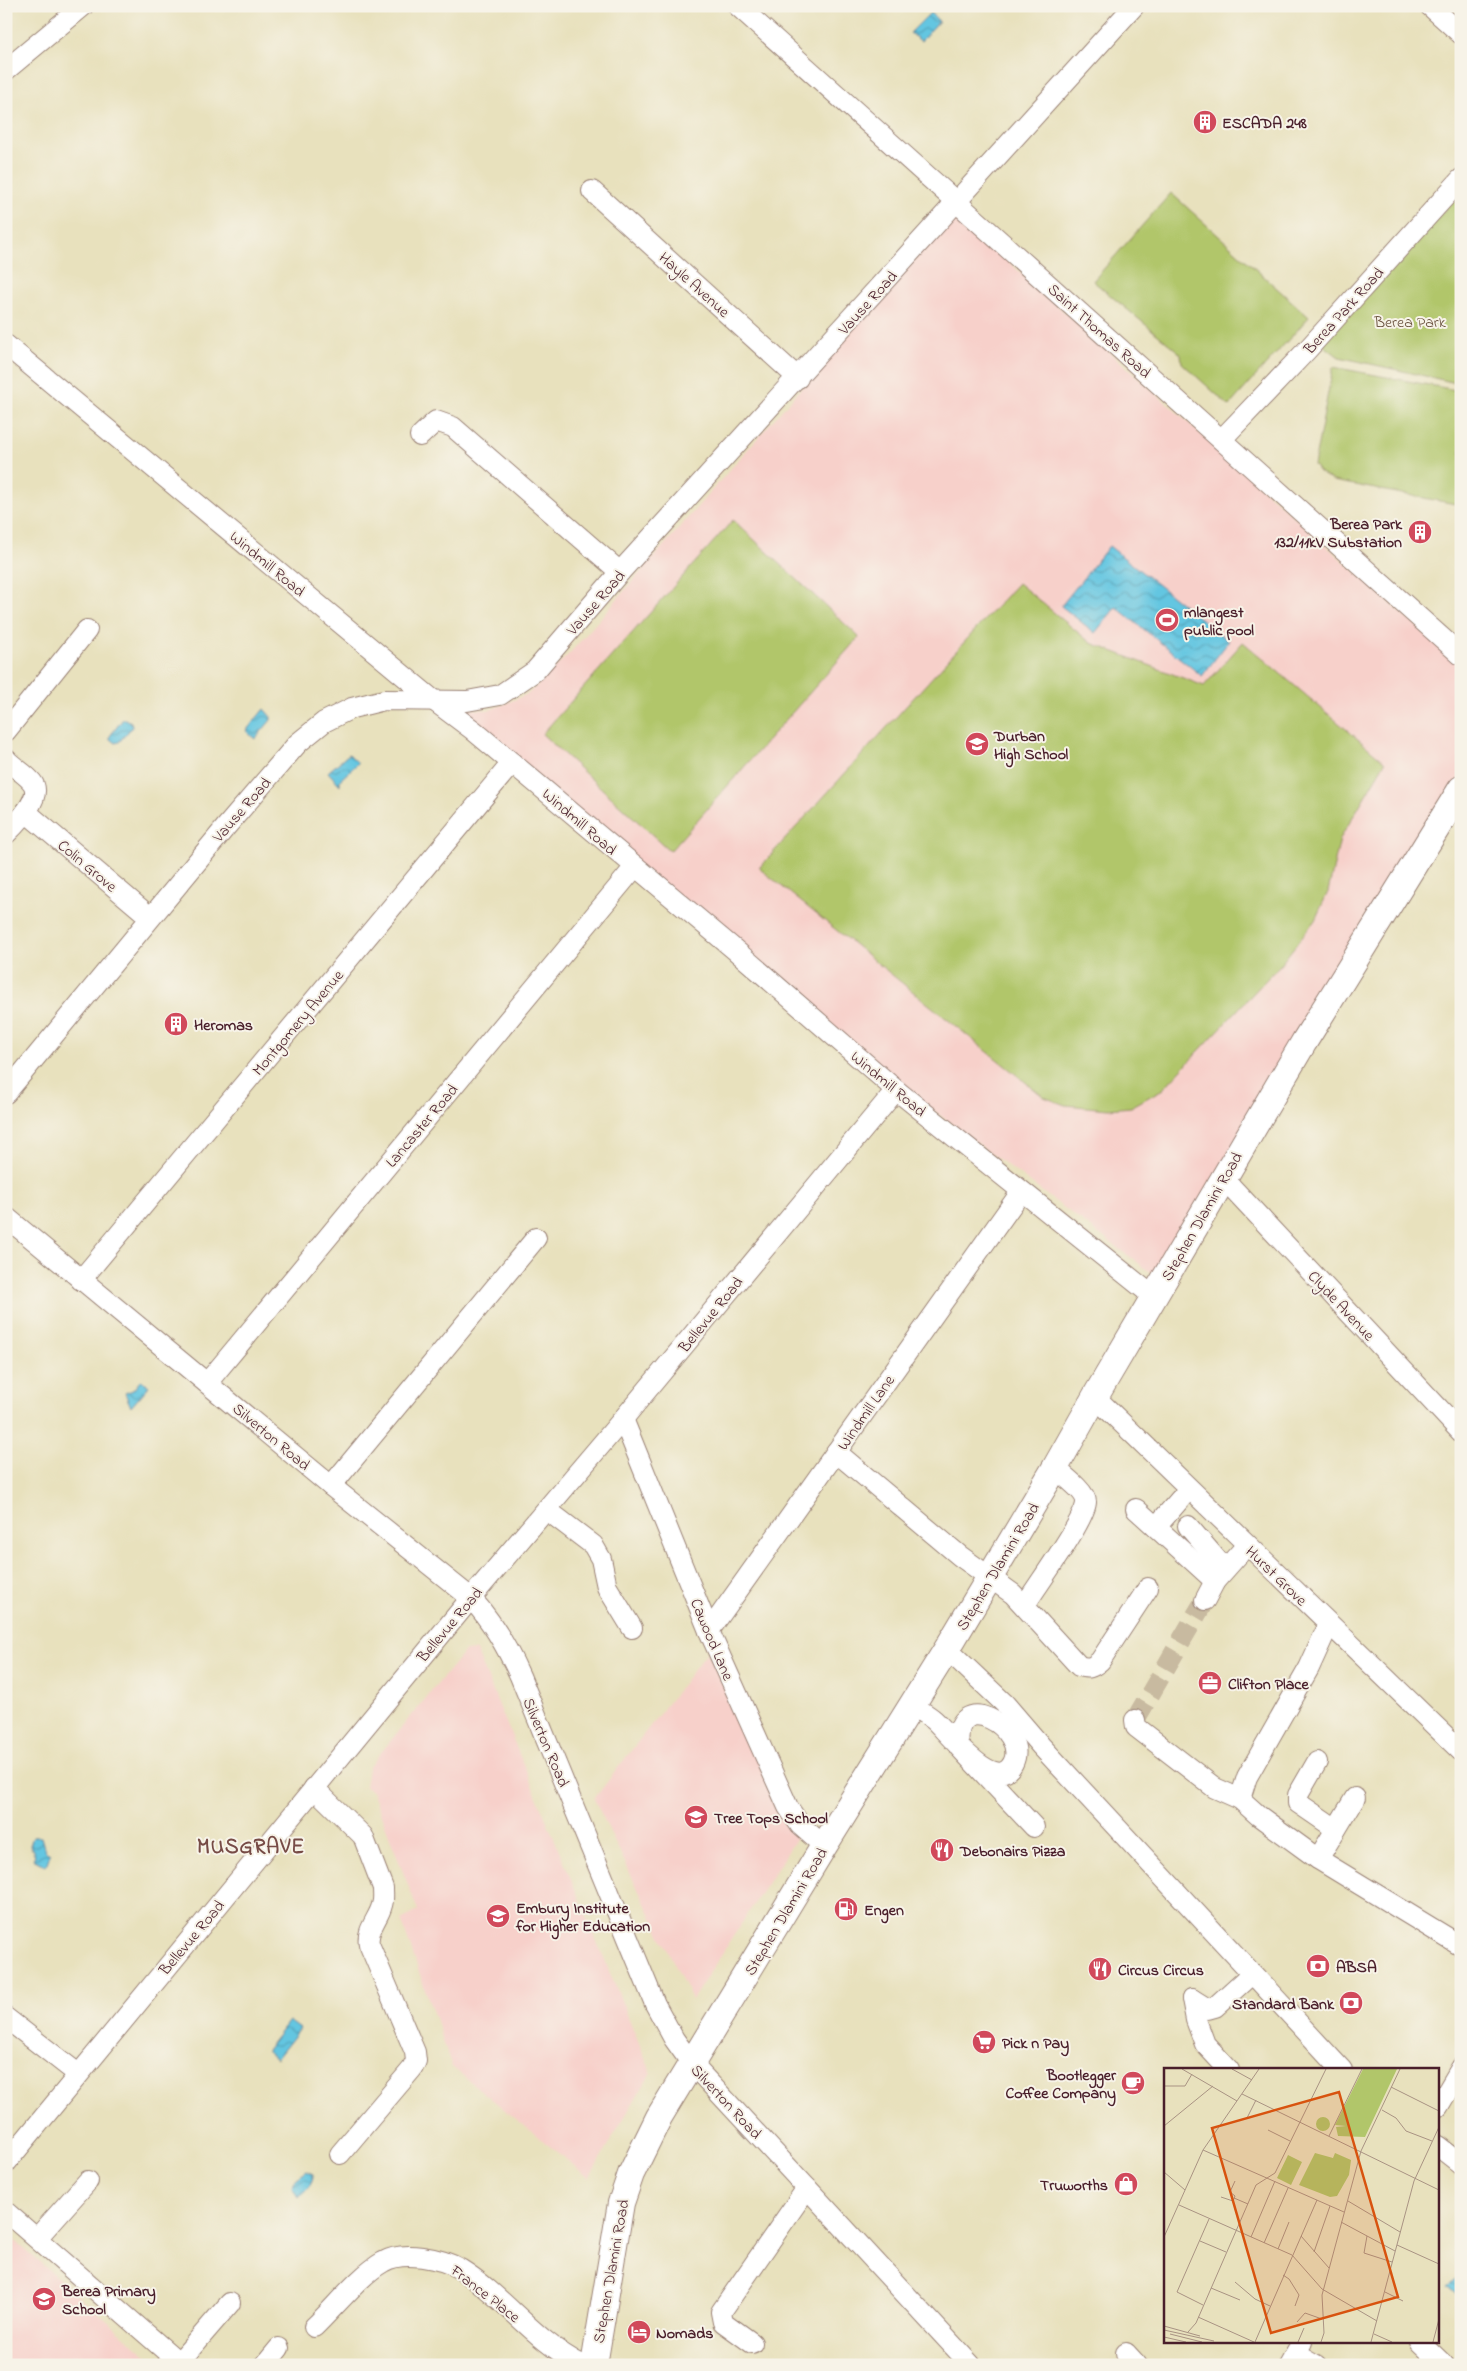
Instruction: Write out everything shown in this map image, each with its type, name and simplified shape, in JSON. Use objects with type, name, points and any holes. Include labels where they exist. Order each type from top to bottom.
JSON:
[{"type":"main road","name":"Stephen Dlamini Road","points":[[594,2365],[615,2232],[625,2189],[659,2117],[990,1577],[1304,1042],[1461,789]]},
{"type":"street","points":[[6,70],[83,6]]},
{"type":"street","name":"Saint Thomas Road","points":[[738,6],[1461,655]]},
{"type":"street","name":"Vause Road","points":[[6,1093],[150,918],[298,743],[324,722],[352,708],[384,700],[467,701],[500,695],[535,671],[620,572],[958,203],[1134,6]]},
{"type":"street","points":[[1430,6],[1461,34]]},
{"type":"street","name":"Berea Park Road","points":[[1222,439],[1308,350],[1461,179]]},
{"type":"street","name":"Hayle Avenue","points":[[592,191],[798,378]]},
{"type":"street","name":"Windmill Road","points":[[6,346],[432,700],[473,730],[634,868],[699,920],[896,1090],[1154,1297]]},
{"type":"street","points":[[420,436],[436,421],[453,427],[620,572]]},
{"type":"street","points":[[6,731],[88,630]]},
{"type":"street","points":[[6,759],[35,787],[35,794],[26,812],[6,834]]},
{"type":"street","name":"Montgomery Avenue","points":[[81,1280],[512,763]]},
{"type":"street","name":"Colin Grove","points":[[26,812],[150,918]]},
{"type":"street","name":"Lancaster Road","points":[[207,1383],[634,868]]},
{"type":"street","name":"Bellevue Road","points":[[6,2162],[471,1598],[624,1419],[896,1090]]},
{"type":"street","name":"Clyde Avenue","points":[[1223,1178],[1461,1432]]},
{"type":"street","name":"Windmill Lane","points":[[709,1631],[1021,1192]]},
{"type":"street","name":"Silverton Road","points":[[6,1217],[331,1486],[471,1598],[481,1609],[506,1646],[548,1741],[655,2004],[674,2039],[692,2064],[971,2365]]},
{"type":"street","points":[[331,1486],[536,1238]]},
{"type":"street","name":"Hurst Grove","points":[[1095,1397],[1461,1751]]},
{"type":"street","name":"Cawood Lane","points":[[624,1419],[709,1631],[788,1807],[800,1825],[824,1846]]},
{"type":"street","points":[[836,1452],[960,1556],[1013,1594],[1078,1666],[1087,1669],[1100,1661],[1148,1588]]},
{"type":"street","points":[[1025,1606],[1079,1521],[1086,1502],[1084,1494],[1055,1468]]},
{"type":"street","points":[[1156,1527],[1189,1489]]},
{"type":"street","points":[[1136,1509],[1156,1527],[1220,1575]]},
{"type":"street","points":[[547,1510],[593,1545],[601,1558],[607,1587],[632,1628]]},
{"type":"street","points":[[1188,1526],[1220,1575]]},
{"type":"street","points":[[1205,1600],[1220,1575],[1246,1545]]},
{"type":"street","points":[[1240,1799],[1247,1776],[1309,1668],[1329,1624]]},
{"type":"street","points":[[947,1648],[1006,1704],[1041,1746],[1340,2068]]},
{"type":"street","points":[[912,1705],[934,1720],[1034,1827]]},
{"type":"street","points":[[1135,1720],[1136,1727],[1215,1788],[1240,1799],[1259,1816],[1318,1859],[1461,1946]]},
{"type":"street","points":[[1317,1762],[1298,1795],[1298,1803],[1336,1829]]},
{"type":"street","points":[[314,1788],[359,1831],[367,1844],[383,1888],[382,1905],[369,1935],[369,1944],[415,2052],[416,2060],[412,2069],[340,2154]]},
{"type":"street","points":[[1318,1859],[1355,1798]]},
{"type":"street","points":[[1227,2068],[1205,2044],[1196,2020],[1192,1999],[1208,2009],[1215,2007],[1247,1978]]},
{"type":"street","points":[[6,2018],[78,2074]]},
{"type":"street","points":[[1440,2104],[1461,2068]]},
{"type":"street","points":[[1440,2148],[1461,2164]]},
{"type":"street","points":[[37,2238],[88,2181]]},
{"type":"street","points":[[752,2343],[724,2322],[721,2312],[806,2188]]},
{"type":"street","points":[[6,2212],[181,2363],[230,2303]]},
{"type":"street","name":"France Place","points":[[314,2327],[369,2272],[384,2261],[407,2256],[429,2257],[460,2269],[538,2336],[559,2352],[582,2365]]},
{"type":"street","points":[[1422,2344],[1444,2365]]},
{"type":"street","points":[[266,2365],[279,2348]]},
{"type":"street","points":[[1296,2353],[1317,2365]]},
{"type":"shaded area","name":"Durban High School","points":[[954,213],[1461,666],[1461,777],[1157,1277],[907,1091],[449,708],[490,710],[528,694],[569,654]]},
{"type":"shaded area","name":"Embury Institute for Higher Education","points":[[476,1650],[651,2072],[589,2178],[452,2067],[401,1920],[418,1911],[372,1791],[365,1787],[368,1768],[465,1651]]},
{"type":"shaded area","name":"Tree Tops School","points":[[707,1652],[798,1836],[692,2000],[594,1799]]},
{"type":"shaded area","name":"Berea Primary School","points":[[6,2233],[158,2365],[6,2365]]},
{"type":"green space","name":"Berea Park","points":[[1461,192],[1461,384],[1339,357],[1322,344]]},
{"type":"green space","points":[[1171,193],[1309,317],[1229,406],[1182,363],[1181,354],[1093,281]]},
{"type":"green space","points":[[1333,367],[1461,391],[1461,505],[1333,481],[1319,472],[1314,465]]},
{"type":"green space","points":[[733,520],[859,637],[670,851],[542,734]]},
{"type":"green space","points":[[1018,583],[1091,643],[1204,686],[1243,642],[1385,762],[1340,839],[1328,892],[1315,920],[1280,965],[1163,1089],[1131,1107],[1108,1109],[1065,1105],[1044,1097],[759,868]]},
{"type":"water","points":[[930,13],[939,21],[921,41],[910,33]]},
{"type":"water","name":"mlangest public pool","points":[[1109,546],[1229,641],[1202,676],[1116,607],[1095,633],[1061,606]]},
{"type":"water","points":[[264,709],[271,717],[271,720],[255,739],[246,731]]},
{"type":"water","points":[[123,719],[131,722],[132,727],[119,742],[115,743],[110,739],[110,736]]},
{"type":"water","points":[[349,754],[358,763],[340,780],[340,785],[328,772]]},
{"type":"water","points":[[141,1380],[149,1386],[131,1407],[125,1393],[133,1390]]},
{"type":"water","points":[[33,1837],[41,1837],[45,1851],[50,1854],[46,1866],[33,1859],[35,1855],[30,1845]]},
{"type":"water","points":[[289,2021],[300,2029],[276,2059],[266,2050]]},
{"type":"water","points":[[307,2171],[313,2174],[311,2184],[298,2197],[292,2188],[296,2179]]},
{"type":"water","points":[[1461,2275],[1461,2294],[1459,2296],[1447,2285]]},
{"type":"tunnel","points":[[1135,1720],[1205,1600]]},
{"type":"place","name":"ESCADA 248","points":[[1205,122]]},
{"type":"place","name":"Berea Park 132/11kV Substation","points":[[1420,532]]},
{"type":"place","name":"mlangest public pool","points":[[1167,620]]},
{"type":"place","name":"Durban High School","points":[[977,744]]},
{"type":"place","name":"Heromas","points":[[176,1024]]},
{"type":"place","name":"Clifton Place","points":[[1210,1683]]},
{"type":"place","name":"Tree Tops School","points":[[696,1817]]},
{"type":"place","name":"Debonairs Pizza","points":[[942,1850]]},
{"type":"place","name":"Engen","points":[[846,1909]]},
{"type":"place","name":"Embury Institute for Higher Education","points":[[498,1916]]},
{"type":"place","name":"ABSA","points":[[1318,1966]]},
{"type":"place","name":"Circus Circus","points":[[1100,1969]]},
{"type":"place","name":"Standard Bank","points":[[1351,2003]]},
{"type":"place","name":"Pick n Pay","points":[[984,2042]]},
{"type":"place","name":"Bootlegger Coffee Company","points":[[1133,2083]]},
{"type":"place","name":"Truworths","points":[[1126,2184]]},
{"type":"place","name":"Berea Primary School","points":[[44,2299]]},
{"type":"place","name":"Nomads","points":[[639,2332]]},
{"type":"district","name":"MUSGRAVE","points":[[251,1846]]}]
